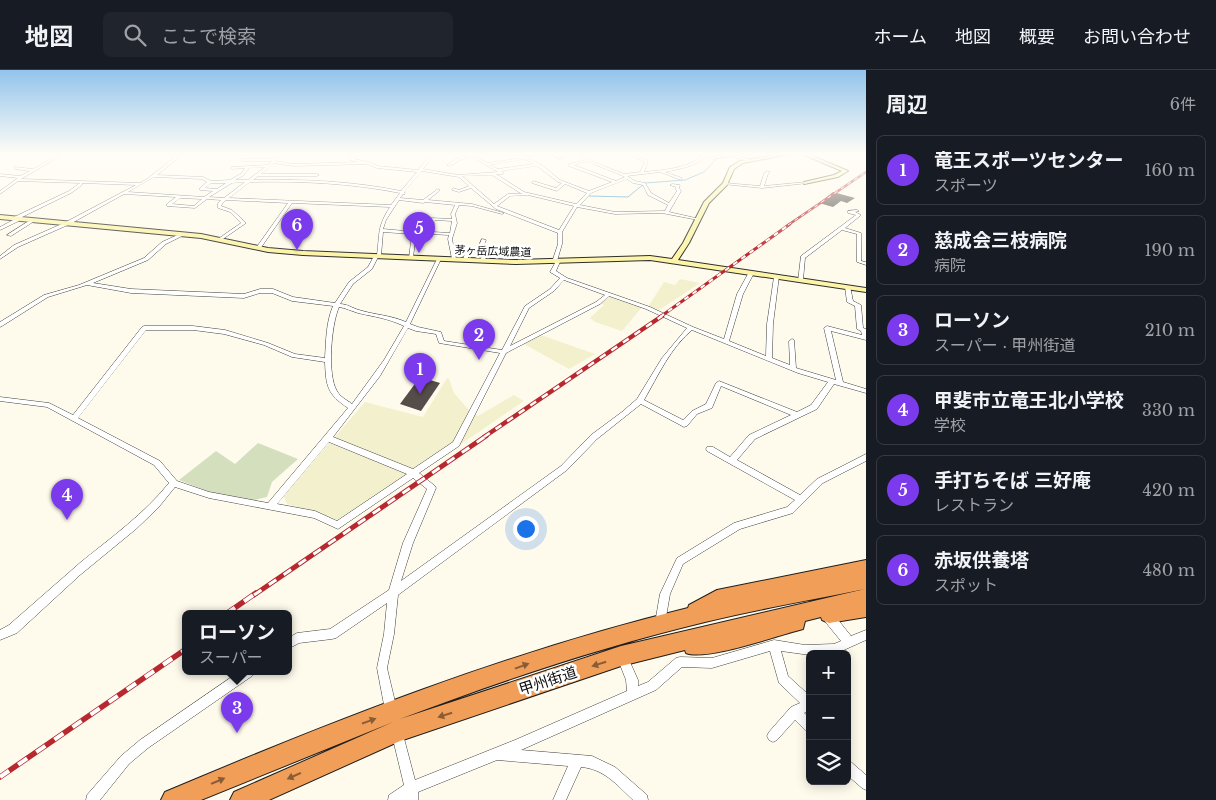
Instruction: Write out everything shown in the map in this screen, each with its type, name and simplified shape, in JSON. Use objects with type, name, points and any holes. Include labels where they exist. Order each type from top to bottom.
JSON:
[{"type":"highway","name":"甲州街道","points":[[173,800],[298,747],[394,722],[621,656],[661,635],[682,619],[717,600],[866,568]]},
{"type":"highway","name":"甲州街道","points":[[682,619],[866,580]]},
{"type":"highway","name":"甲州街道","points":[[242,800],[394,722],[533,662],[661,635],[866,597]]},
{"type":"highway","points":[[661,635],[695,646],[827,615],[866,608]]},
{"type":"street","points":[[0,229],[75,188]]},
{"type":"street","points":[[0,258],[16,246],[67,223],[132,188]]},
{"type":"street","points":[[202,188],[201,189],[217,190]]},
{"type":"street","points":[[180,196],[168,205],[195,207],[220,188]]},
{"type":"street","points":[[220,240],[244,223],[231,211],[219,207],[223,199],[239,188]]},
{"type":"street","points":[[384,188],[404,193]]},
{"type":"street","points":[[352,407],[334,394],[332,388],[329,360],[330,330],[336,305],[357,278],[370,270],[381,247],[381,230],[386,217],[408,188]]},
{"type":"street","points":[[453,189],[460,191],[467,188]]},
{"type":"street","points":[[474,188],[494,206],[560,232]]},
{"type":"street","points":[[518,188],[527,194]]},
{"type":"street","points":[[578,188],[589,192]]},
{"type":"street","points":[[599,188],[589,192],[577,204],[560,232],[560,244],[553,272],[563,278],[664,314],[691,328],[793,369],[866,391]]},
{"type":"street","points":[[645,188],[649,194],[670,205]]},
{"type":"street","points":[[666,213],[679,191],[677,188]]},
{"type":"street","points":[[674,261],[686,243],[707,202],[721,188]]},
{"type":"street","points":[[423,202],[438,190]]},
{"type":"street","points":[[123,193],[394,206]]},
{"type":"street","points":[[494,206],[509,195],[527,194],[615,213],[666,213],[698,219]]},
{"type":"street","points":[[398,199],[472,205],[516,216]]},
{"type":"street","points":[[258,248],[290,201]]},
{"type":"street","points":[[454,259],[450,239],[454,220],[453,214],[457,204]]},
{"type":"street","points":[[800,280],[803,257],[859,215],[849,212],[862,213]]},
{"type":"street","name":"茅ヶ岳広域農道","points":[[0,217],[182,234],[268,250],[482,261],[556,262],[632,258],[674,261],[866,290]]},
{"type":"street","points":[[452,234],[430,233],[433,218],[454,220]]},
{"type":"street","points":[[9,234],[34,220]]},
{"type":"street","points":[[842,228],[866,234]]},
{"type":"street","points":[[381,230],[414,232],[411,258]]},
{"type":"street","points":[[859,233],[858,262],[866,264]]},
{"type":"street","points":[[0,325],[46,296],[89,284],[146,259],[164,243],[182,234]]},
{"type":"street","points":[[482,261],[486,250],[480,248],[484,240]]},
{"type":"street","points":[[859,246],[866,247]]},
{"type":"street","points":[[465,260],[469,250],[466,248]]},
{"type":"street","points":[[268,507],[328,438],[378,373],[407,325],[439,259]]},
{"type":"street","points":[[726,342],[740,294],[750,273]]},
{"type":"street","points":[[769,359],[770,324],[777,277]]},
{"type":"street","points":[[0,399],[48,405],[157,462],[174,483],[209,495],[315,515],[338,525],[456,444],[527,307],[552,290],[563,278]]},
{"type":"street","points":[[89,284],[131,291],[244,296],[260,291],[273,291],[292,299],[336,305],[392,318],[407,325],[439,334],[441,342],[502,352],[598,303],[609,294]]},
{"type":"street","points":[[836,382],[827,328],[866,338],[864,330],[860,328],[858,305],[850,302],[848,287]]},
{"type":"street","points":[[74,418],[144,328],[192,328],[225,332],[266,344],[294,356],[329,360]]},
{"type":"street","points":[[292,641],[297,638],[332,634],[393,593],[564,468],[594,437],[640,401],[664,359],[691,328]]},
{"type":"street","points":[[792,340],[793,369]]},
{"type":"street","points":[[731,461],[752,437],[814,407],[836,382]]},
{"type":"street","points":[[640,401],[684,424],[690,414],[709,406],[719,383],[798,415]]},
{"type":"street","points":[[328,438],[414,473],[432,488],[408,543],[393,593],[389,634],[382,668],[411,794]]},
{"type":"street","points":[[710,449],[801,499]]},
{"type":"street","points":[[661,635],[665,594],[680,561],[736,526],[790,510],[820,481],[866,456]]},
{"type":"street","points":[[0,636],[13,628],[125,534],[156,505],[174,483]]},
{"type":"street","points":[[827,615],[849,642]]},
{"type":"street","points":[[394,800],[652,686],[680,662],[712,663],[774,645],[806,650],[834,649],[866,635]]},
{"type":"street","points":[[774,645],[783,678],[806,700]]},
{"type":"street","points":[[621,656],[632,680],[633,693]]},
{"type":"street","points":[[92,800],[125,760],[144,744],[244,675]]},
{"type":"street","points":[[772,736],[795,711],[806,706]]},
{"type":"street","points":[[795,711],[806,723]]},
{"type":"street","points":[[497,754],[592,762],[611,771],[642,800]]},
{"type":"street","points":[[559,800],[577,761]]},
{"type":"street","points":[[851,770],[866,784]]},
{"type":"shaded area","points":[[680,279],[700,283],[659,310],[648,307],[664,282],[675,285]]},
{"type":"shaded area","points":[[609,296],[642,307],[622,331],[595,322],[590,318],[604,305],[601,303]]},
{"type":"shaded area","points":[[541,335],[595,354],[569,369],[524,344]]},
{"type":"shaded area","points":[[447,378],[454,393],[468,409],[478,416],[514,395],[524,401],[419,473],[334,438],[365,402],[423,417]]},
{"type":"shaded area","points":[[329,443],[409,474],[338,520],[287,504],[284,496]]},
{"type":"green space","points":[[258,443],[298,459],[272,482],[267,497],[250,501],[212,493],[179,480],[216,451],[235,464]]},
{"type":"building","points":[[833,192],[855,198],[847,203],[841,201],[833,207],[819,203]]},
{"type":"building","points":[[420,377],[440,383],[421,411],[400,404]]},
{"type":"waterway","points":[[589,196],[628,197],[639,188]]},
{"type":"railway","points":[[788,225],[842,188]]},
{"type":"railway","points":[[660,317],[790,224]]},
{"type":"railway","points":[[484,437],[662,316]]},
{"type":"railway","points":[[254,595],[486,436]]},
{"type":"railway","points":[[232,610],[256,593]]},
{"type":"railway","points":[[0,777],[182,652]]},
{"type":"place","name":"赤坂供養塔","points":[[297,250]]},
{"type":"place","name":"手打ちそば 三好庵","points":[[419,253]]},
{"type":"place","name":"慈成会三枝病院","points":[[479,360]]},
{"type":"place","name":"竜王スポーツセンター","points":[[420,394]]},
{"type":"place","name":"甲斐市立竜王北小学校","points":[[67,520]]},
{"type":"place","name":"ローソン","points":[[237,733]]}]
